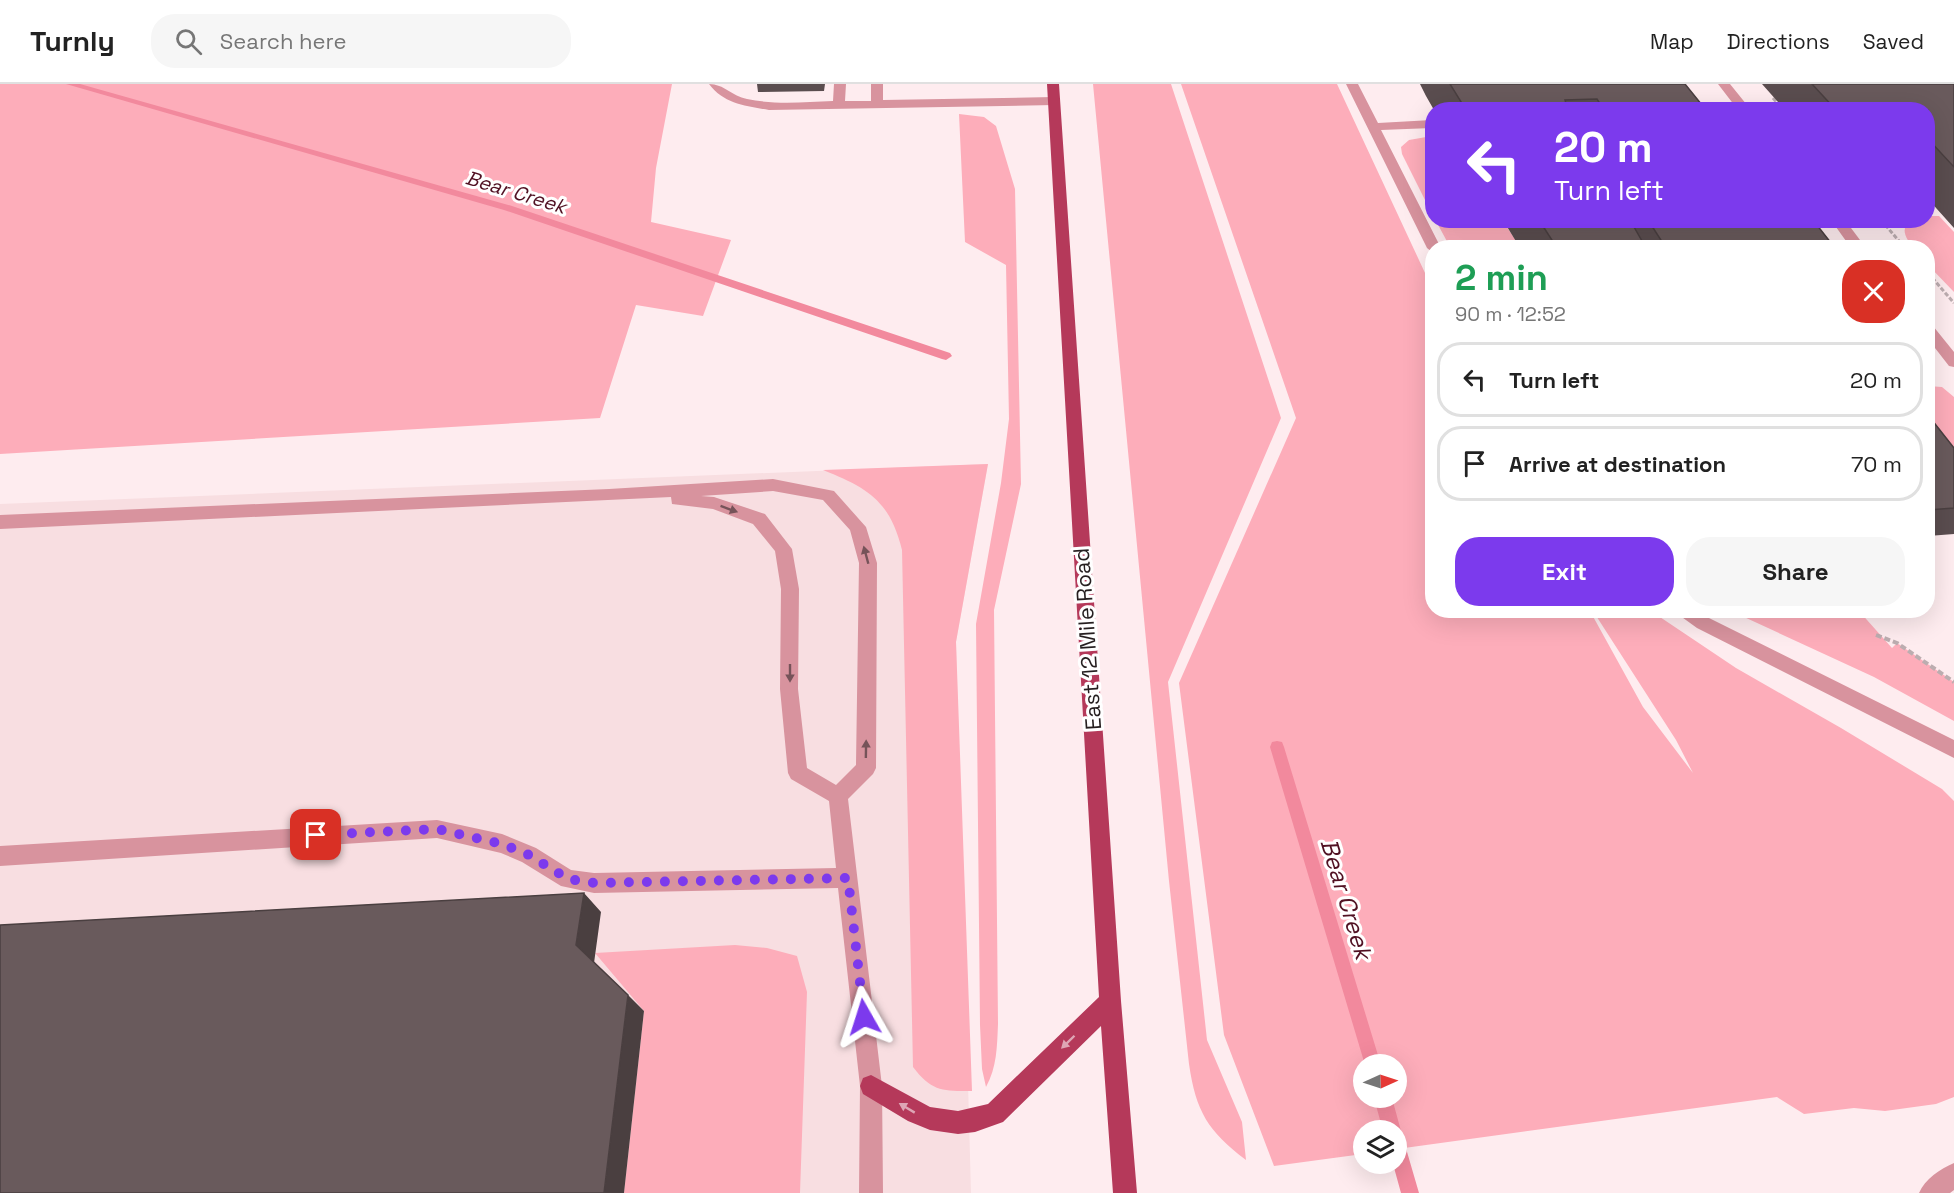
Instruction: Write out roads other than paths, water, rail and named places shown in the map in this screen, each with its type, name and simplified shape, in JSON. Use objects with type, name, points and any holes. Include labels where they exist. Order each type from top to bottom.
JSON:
[{"type":"main road","name":"East 12 Mile Road","points":[[1054,92],[1110,1001],[1125,1193]]},
{"type":"main road","points":[[871,1086],[921,1116],[949,1124],[973,1122],[995,1114],[1110,1001]]},
{"type":"lane","points":[[715,84],[724,96],[747,103],[770,106],[877,103],[1054,92]]},
{"type":"lane","points":[[839,104],[840,84]]},
{"type":"lane","points":[[877,84],[877,103]]},
{"type":"lane","points":[[1352,84],[1430,240]]},
{"type":"lane","points":[[1724,84],[1739,102]]},
{"type":"lane","points":[[1374,127],[1425,124]]},
{"type":"lane","points":[[1843,228],[1853,240]]},
{"type":"lane","points":[[1935,338],[1952,357]]},
{"type":"lane","points":[[0,522],[609,495],[773,485],[828,495],[858,527],[868,562],[866,768],[838,796]]},
{"type":"lane","points":[[609,495],[714,503],[759,519],[783,549],[790,589],[789,689],[798,773],[838,796]]},
{"type":"lane","points":[[1697,618],[1954,750]]},
{"type":"lane","points":[[838,796],[871,1086],[871,1193]]},
{"type":"lane","points":[[0,856],[437,829],[502,844],[529,855],[568,879],[594,883],[848,878]]},
{"type":"lane","points":[[1930,1193],[1954,1175]]},
{"type":"waterway","name":"Bear Creek","points":[[70,84],[508,208],[946,356]]},
{"type":"waterway","name":"Bear Creek","points":[[1277,747],[1370,1054]]},
{"type":"waterway","name":"Bear Creek","points":[[1386,1108],[1389,1120]]},
{"type":"waterway","name":"Bear Creek","points":[[1404,1174],[1410,1193]]}]
